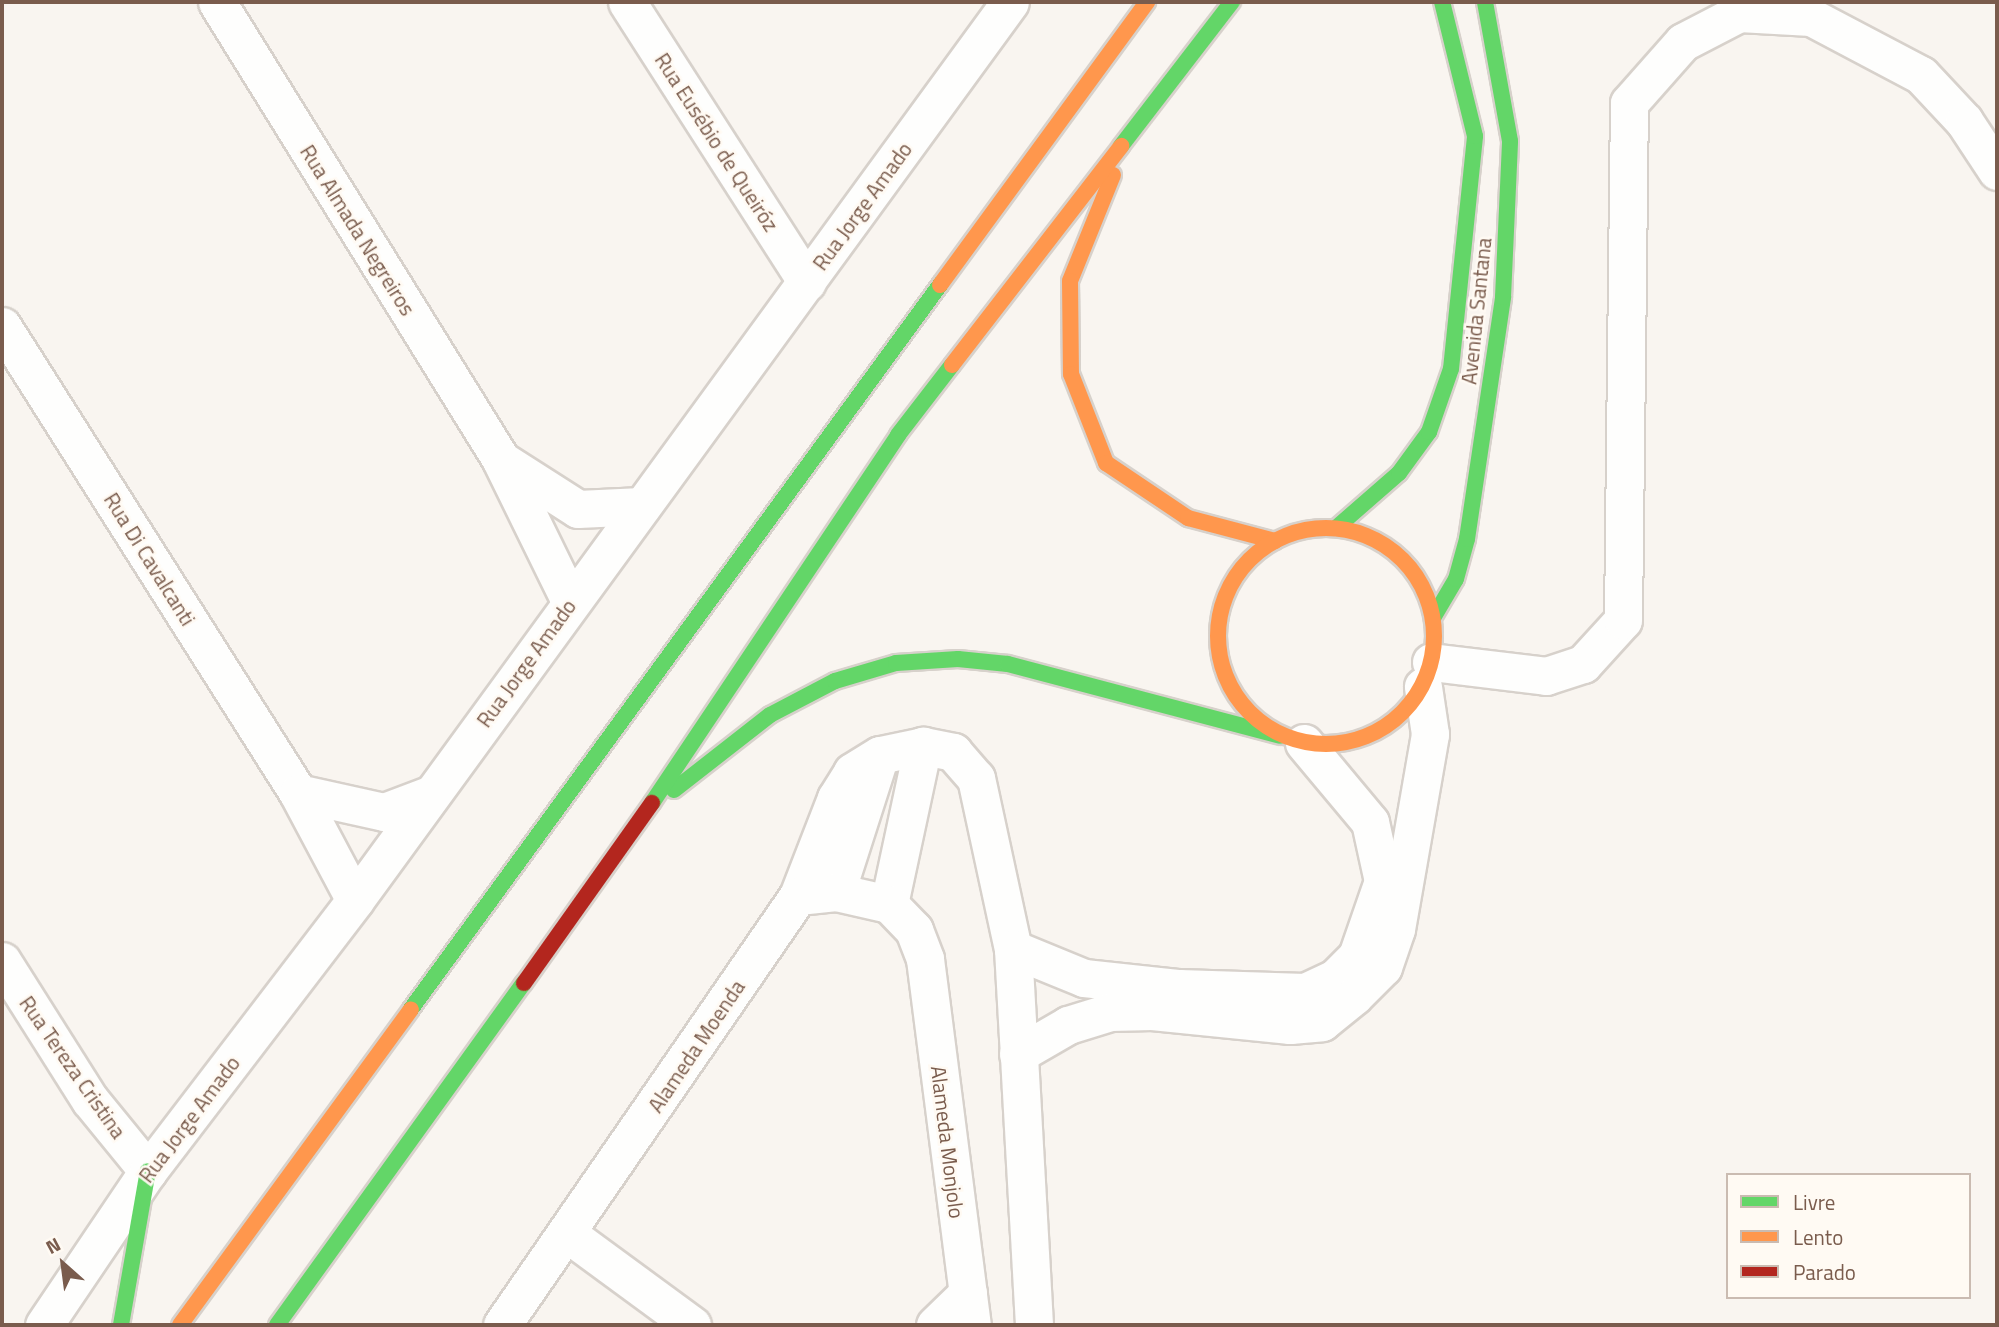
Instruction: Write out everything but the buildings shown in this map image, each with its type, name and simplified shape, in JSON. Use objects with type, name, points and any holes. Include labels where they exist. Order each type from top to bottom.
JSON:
[{"type":"main road","points":[[180,1325],[1147,2]]},
{"type":"main road","points":[[278,1325],[648,810],[898,435],[1232,2]]},
{"type":"main road","name":"Avenida Santana","points":[[1336,528],[1406,463],[1429,432],[1451,369],[1475,136],[1442,2]]},
{"type":"main road","name":"Avenida Santana","points":[[1433,618],[1457,579],[1467,538],[1503,297],[1510,141],[1485,2]]},
{"type":"main road","points":[[1131,130],[1070,281],[1071,373],[1106,463],[1188,518],[1275,541]]},
{"type":"main road","points":[[648,810],[770,716],[835,681],[896,663],[958,659],[1008,664],[1292,739],[1343,744],[1378,731],[1408,707],[1427,675],[1433,618],[1420,583],[1389,548],[1363,534],[1336,528],[1304,530],[1275,541],[1243,566],[1223,601],[1217,640],[1226,679],[1248,712],[1292,739]]},
{"type":"main road","points":[[121,1325],[148,1171]]},
{"type":"street","name":"Rua Almada Negreiros","points":[[217,2],[500,458],[571,603]]},
{"type":"street","name":"Rua Eusébio de Queiróz","points":[[627,2],[807,282]]},
{"type":"street","name":"Rua Jorge Amado","points":[[44,1325],[148,1171],[355,900],[1010,2]]},
{"type":"street","points":[[1018,1054],[1068,1025],[1110,1012],[1152,1011],[1290,1025],[1322,1022],[1354,996],[1383,967],[1396,929],[1430,734],[1427,675],[1546,676],[1583,664],[1623,620],[1629,103],[1684,42],[1739,13],[1811,17],[1921,75],[1964,121],[1997,171]]},
{"type":"street","name":"Rua Di Cavalcanti","points":[[2,326],[298,793],[355,900]]},
{"type":"street","name":"Rua Almada Negreiros","points":[[500,458],[578,509],[642,506]]},
{"type":"street","points":[[1013,949],[1084,978],[1179,988],[1305,992],[1335,978],[1357,956],[1383,881],[1370,822],[1292,739]]},
{"type":"street","points":[[836,892],[880,755],[923,746],[953,752],[976,778],[1013,949],[1034,1325]]},
{"type":"street","points":[[798,896],[836,892],[889,904],[923,746]]},
{"type":"street","name":"Alameda Moenda","points":[[502,1325],[568,1234],[798,896],[836,798],[852,772],[880,755]]},
{"type":"street","points":[[298,793],[384,812],[429,795]]},
{"type":"street","name":"Alameda Monjolo","points":[[889,904],[914,930],[925,959],[970,1309]]},
{"type":"street","name":"Rua Tereza Cristina","points":[[2,961],[90,1100],[148,1171]]},
{"type":"street","points":[[568,1234],[692,1325]]},
{"type":"street","points":[[935,1325],[970,1309]]},
{"type":"traffic: fast","points":[[1121,146],[1232,2]]},
{"type":"traffic: fast","points":[[1336,528],[1399,473],[1429,432],[1451,369],[1475,136],[1442,2]]},
{"type":"traffic: fast","points":[[1433,618],[1456,579],[1467,539],[1503,297],[1510,141],[1485,2]]},
{"type":"traffic: fast","points":[[411,1009],[940,285]]},
{"type":"traffic: fast","points":[[652,803],[898,435],[952,365]]},
{"type":"traffic: fast","points":[[674,790],[770,715],[835,681],[896,663],[958,659],[1008,664],[1280,736]]},
{"type":"traffic: fast","points":[[277,1325],[524,983]]},
{"type":"traffic: fast","points":[[121,1325],[148,1171]]},
{"type":"traffic: slow","points":[[940,285],[1147,2]]},
{"type":"traffic: slow","points":[[952,365],[1121,146]]},
{"type":"traffic: slow","points":[[1113,175],[1070,281],[1071,374],[1106,463],[1188,518],[1275,541]]},
{"type":"traffic: slow","points":[[1326,528],[1367,536],[1386,546],[1402,560],[1416,576],[1426,595],[1434,636],[1426,677],[1416,696],[1402,712],[1386,726],[1367,736],[1326,744],[1285,736],[1266,726],[1250,712],[1236,696],[1226,677],[1218,636],[1226,595],[1236,576],[1250,560],[1266,546],[1285,536],[1326,528]]},
{"type":"traffic: slow","points":[[180,1325],[411,1009]]},
{"type":"traffic: jam","points":[[524,983],[652,803]]}]
